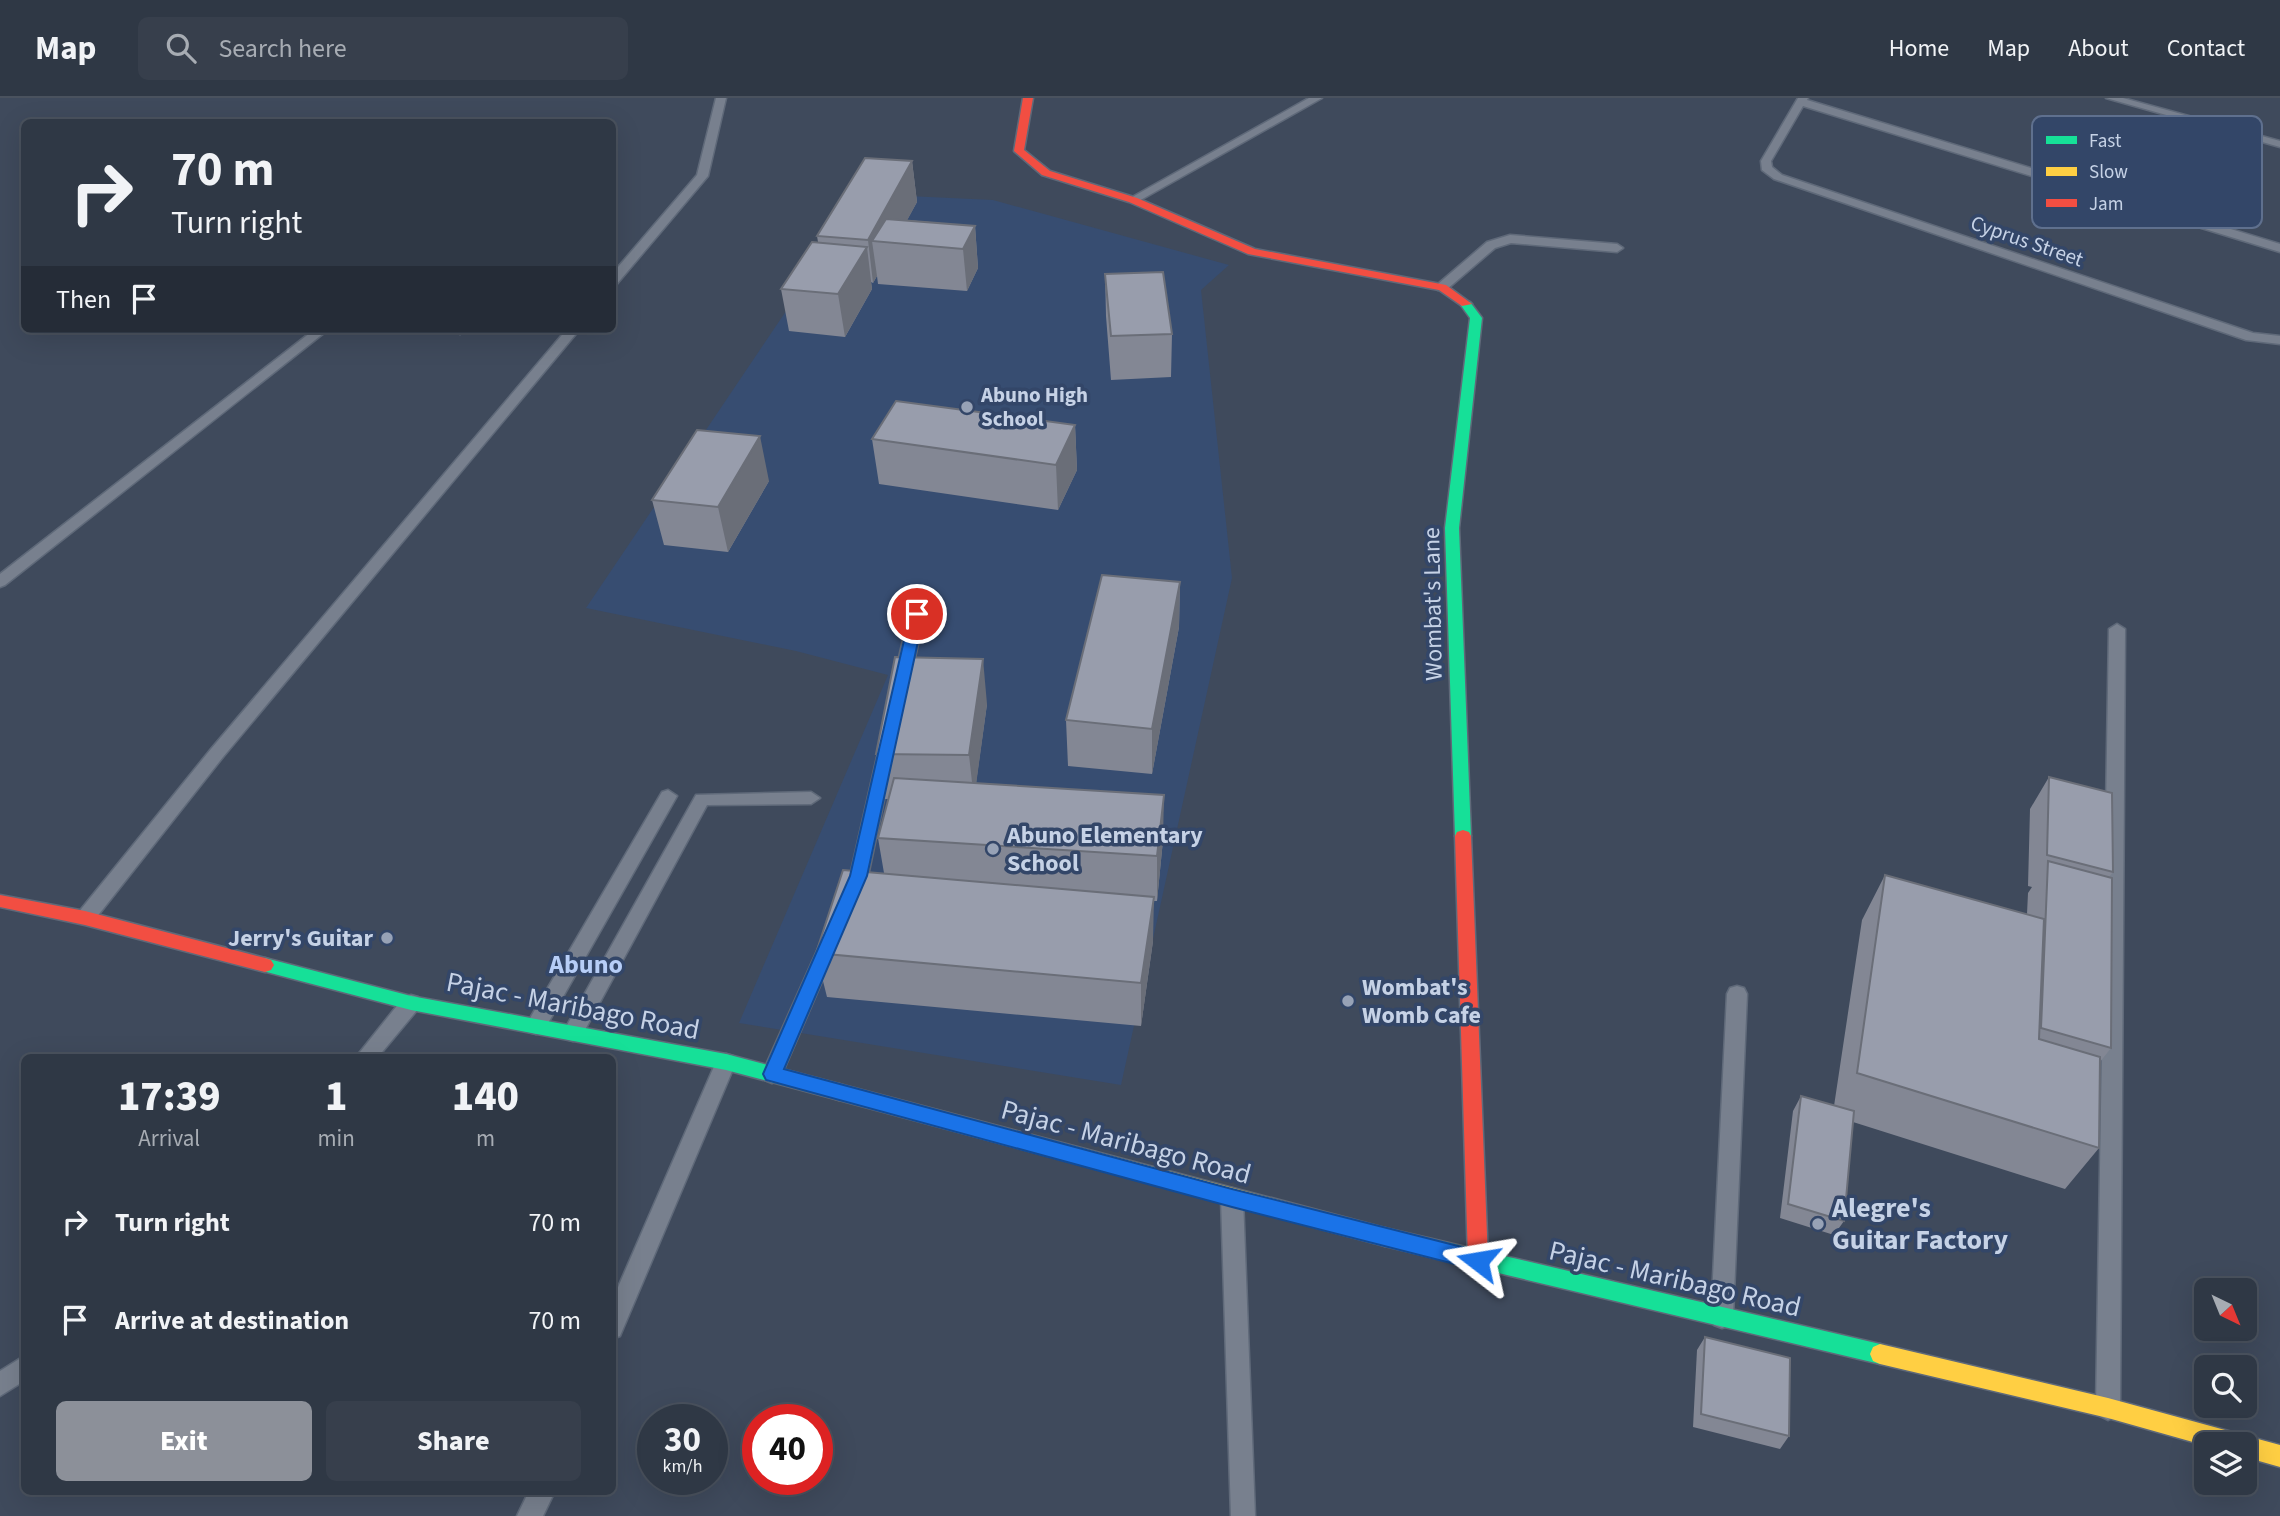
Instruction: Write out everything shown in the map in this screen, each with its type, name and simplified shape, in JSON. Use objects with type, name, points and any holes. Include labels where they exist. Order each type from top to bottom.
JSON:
[{"type":"street","points":[[616,277],[702,176],[721,98]]},
{"type":"street","name":"Wombat's Lane","points":[[1028,98],[1019,151],[1046,173],[1133,200],[1252,252],[1442,287],[1463,299],[1476,318],[1452,528],[1478,1261]]},
{"type":"street","points":[[1133,200],[1317,98]]},
{"type":"street","points":[[2111,98],[2184,116]]},
{"type":"street","points":[[2158,98],[2194,116]]},
{"type":"street","points":[[1802,100],[2032,171]]},
{"type":"street","name":"Cyprus Street","points":[[1802,100],[1766,161],[1766,168],[1778,177],[2251,337],[2280,340]]},
{"type":"street","points":[[2262,139],[2280,144]]},
{"type":"street","points":[[2215,228],[2280,248]]},
{"type":"street","points":[[1442,287],[1491,245],[1510,239],[1618,248]]},
{"type":"street","points":[[0,582],[318,333]]},
{"type":"street","points":[[85,918],[208,763],[571,333]]},
{"type":"street","points":[[899,692],[917,614]]},
{"type":"street","points":[[2108,1408],[2117,629]]},
{"type":"street","points":[[772,1074],[859,876],[888,745]]},
{"type":"street","points":[[536,1026],[668,796]]},
{"type":"street","points":[[573,1033],[702,799],[811,798]]},
{"type":"street","name":"Pajac - Maribago Road","points":[[0,901],[85,918],[411,1003],[726,1062],[1478,1261],[2108,1408],[2194,1432]]},
{"type":"street","points":[[1723,1317],[1737,994]]},
{"type":"street","points":[[368,1054],[411,1003]]},
{"type":"street","points":[[616,1319],[726,1062]]},
{"type":"street","points":[[1232,1198],[1243,1516]]},
{"type":"street","points":[[0,1385],[21,1369]]},
{"type":"street","points":[[2257,1449],[2280,1456]]},
{"type":"street","points":[[529,1516],[541,1495]]},
{"type":"shaded area","points":[[865,194],[993,200],[1229,265],[1201,290],[1232,578],[1121,1085],[739,1023],[888,675],[796,651],[586,608]]},
{"type":"building","points":[[865,158],[912,161],[868,240],[817,236]]},
{"type":"building","points":[[886,219],[975,226],[963,249],[872,241]]},
{"type":"building","points":[[812,242],[867,247],[838,294],[781,289]]},
{"type":"building","points":[[1163,272],[1172,334],[1111,336],[1105,274]]},
{"type":"building","points":[[896,401],[1075,425],[1056,465],[872,439]]},
{"type":"building","points":[[697,430],[760,436],[718,507],[652,500]]},
{"type":"building","points":[[1102,575],[1180,582],[1152,729],[1066,720]]},
{"type":"building","points":[[895,657],[983,659],[969,755],[876,754]]},
{"type":"building","points":[[2049,777],[2112,793],[2113,872],[2047,855]]},
{"type":"building","points":[[894,778],[1164,795],[1157,856],[878,838]]},
{"type":"building","points":[[2048,861],[2112,878],[2111,1048],[2041,1028]]},
{"type":"building","points":[[843,870],[1154,897],[1141,983],[816,953]]},
{"type":"building","points":[[1885,875],[2044,919],[2039,1039],[2100,1057],[2099,1148],[1857,1073]]},
{"type":"building","points":[[1801,1096],[1854,1111],[1844,1221],[1788,1204]]},
{"type":"building","points":[[1705,1337],[1790,1358],[1789,1436],[1701,1414]]},
{"type":"traffic: fast","points":[[1463,836],[1452,528],[1476,318],[1466,304]]},
{"type":"traffic: fast","points":[[265,965],[411,1003],[726,1062],[839,1092]]},
{"type":"traffic: fast","points":[[1385,1237],[1880,1354]]},
{"type":"traffic: slow","points":[[839,1092],[1385,1237]]},
{"type":"traffic: slow","points":[[1880,1354],[2108,1408],[2194,1432]]},
{"type":"traffic: slow","points":[[2257,1449],[2280,1456]]},
{"type":"traffic: jam","points":[[1028,98],[1019,151],[1046,173],[1133,200],[1252,252],[1442,287],[1466,304]]},
{"type":"traffic: jam","points":[[1463,836],[1478,1260]]},
{"type":"traffic: jam","points":[[0,901],[85,918],[265,965]]},
{"type":"place","name":"Abuno High School","points":[[967,407]]},
{"type":"place","name":"Abuno Elementary School","points":[[993,849]]},
{"type":"place","name":"Jerry's Guitar","points":[[387,938]]},
{"type":"place","name":"Wombat's Womb Cafe","points":[[1348,1001]]},
{"type":"place","name":"Alegre's Guitar Factory","points":[[1818,1224]]},
{"type":"district","name":"Abuno","points":[[586,964]]},
{"type":"route","points":[[917,614],[859,876],[772,1074],[1478,1261]]}]
